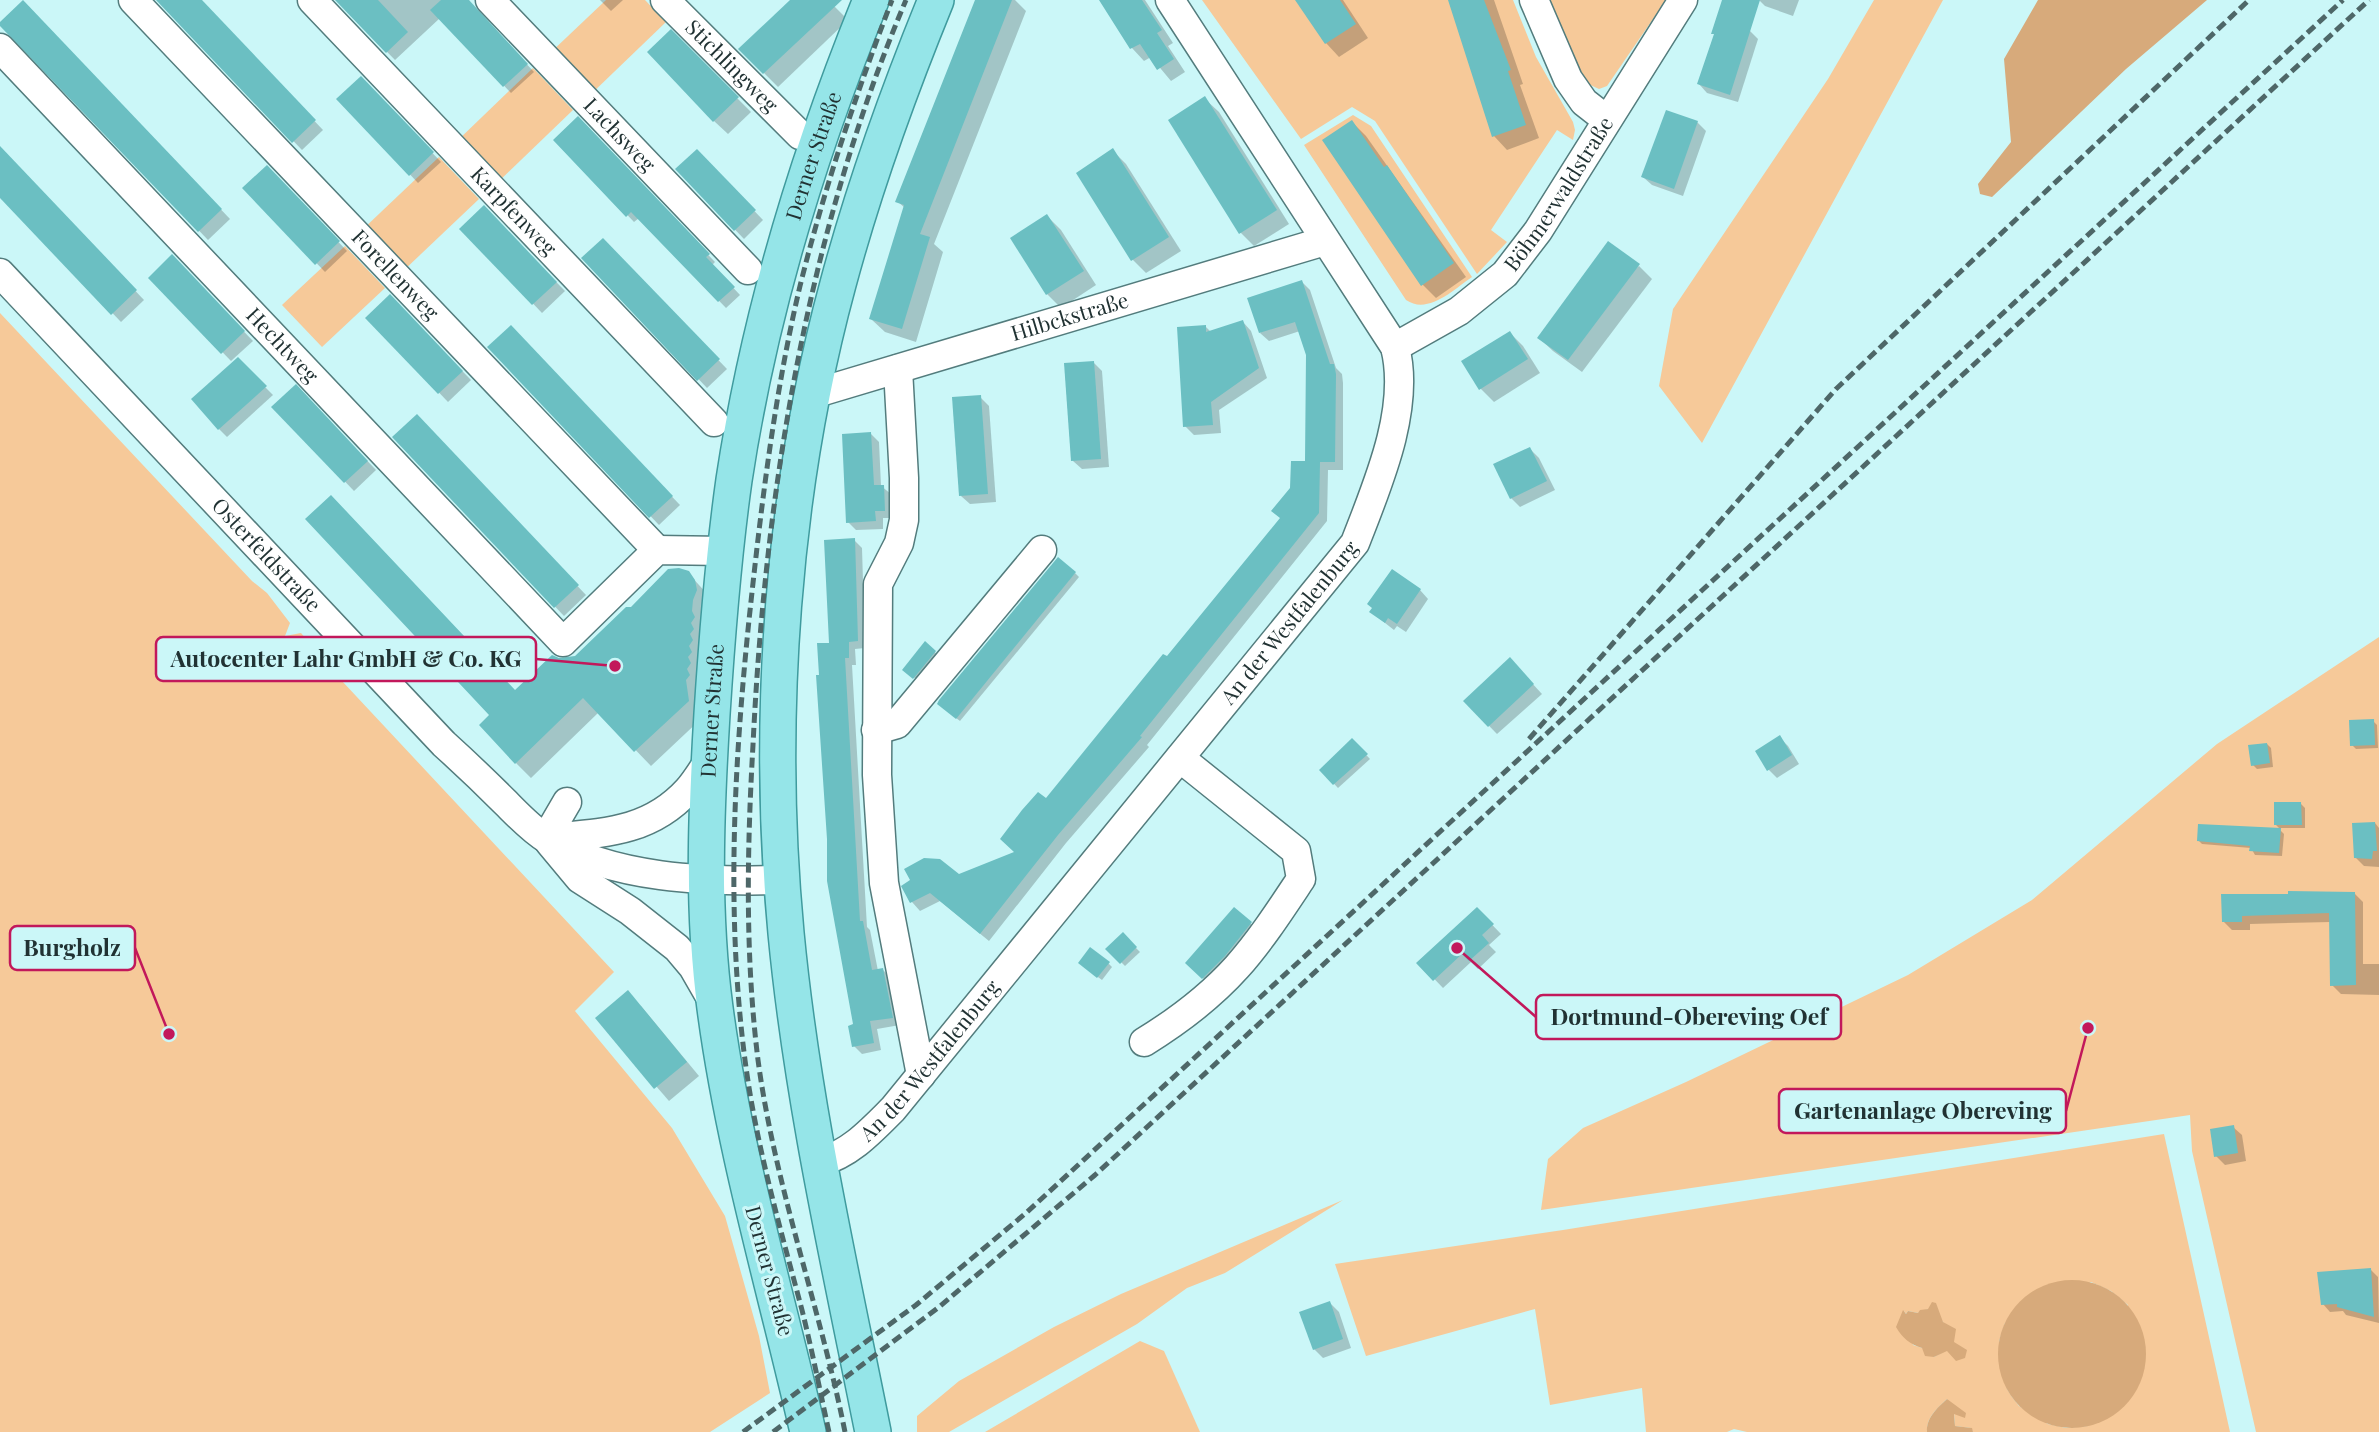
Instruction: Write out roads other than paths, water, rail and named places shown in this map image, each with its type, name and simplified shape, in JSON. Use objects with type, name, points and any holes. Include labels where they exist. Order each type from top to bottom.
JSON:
[{"type":"main road","name":"Derner Straße","points":[[808,1432],[734,1126],[715,1004],[706,879],[706,825],[725,551],[743,428],[776,278],[815,152],[871,0]]},
{"type":"main road","points":[[871,1422],[820,1162],[793,989],[782,880],[778,801],[782,630],[798,480],[836,288],[861,201],[910,63],[936,0]]},
{"type":"street","name":"Forellenweg","points":[[133,0],[657,550]]},
{"type":"street","name":"Karpfenweg","points":[[312,0],[714,422]]},
{"type":"street","name":"Lachsweg","points":[[490,0],[748,270]]},
{"type":"street","name":"Stichlingweg","points":[[665,0],[800,135]]},
{"type":"street","name":"An der Westfalenburg","points":[[820,1162],[833,1159],[867,1136],[921,1075],[1355,543],[1382,475],[1397,406],[1398,360],[1395,347],[1170,0]]},
{"type":"street","points":[[1534,0],[1568,79],[1584,102],[1607,120]]},
{"type":"street","name":"Böhmerwaldstraße","points":[[1395,347],[1459,311],[1505,274],[1538,231],[1683,0]]},
{"type":"street","name":"Hechtweg","points":[[0,48],[563,642],[657,550]]},
{"type":"street","name":"Hilbckstraße","points":[[813,394],[1325,241]]},
{"type":"street","name":"Osterfeldstraße","points":[[0,273],[444,744],[546,838],[608,866],[647,873],[706,879],[782,880]]},
{"type":"street","points":[[898,369],[904,520],[899,544],[878,584],[876,730],[884,883],[921,1075]]},
{"type":"street","points":[[657,550],[725,551]]},
{"type":"street","points":[[876,730],[897,724],[1042,551]]},
{"type":"street","points":[[1144,1042],[1173,1024],[1237,967],[1301,879],[1296,851],[1180,758]]},
{"type":"street","points":[[546,838],[626,829],[649,821],[687,791],[710,759]]},
{"type":"street","points":[[546,838],[567,802]]},
{"type":"street","points":[[546,838],[580,879],[630,911],[677,948],[693,967],[715,1004]]},
{"type":"railway","points":[[829,1432],[806,1325],[762,1155],[745,1060],[739,1005],[734,895],[736,785],[758,536],[769,452],[791,327],[830,178],[892,0]]},
{"type":"railway","points":[[845,1432],[775,1154],[758,1060],[749,942],[751,784],[768,555],[797,365],[817,272],[842,179],[871,89],[906,0]]},
{"type":"railway","points":[[1529,739],[1836,389],[2249,0]]},
{"type":"railway","points":[[743,1432],[916,1305],[1026,1213],[2343,0]]},
{"type":"railway","points":[[773,1432],[939,1307],[1095,1175],[2369,0]]},
{"type":"place","name":"Autocenter Lahr GmbH & Co. KG","points":[[615,666]]},
{"type":"place","name":"Dortmund-Obereving Oef","points":[[1457,948]]},
{"type":"place","name":"Gartenanlage Obereving","points":[[2088,1028]]},
{"type":"place","name":"Burgholz","points":[[169,1034]]}]
